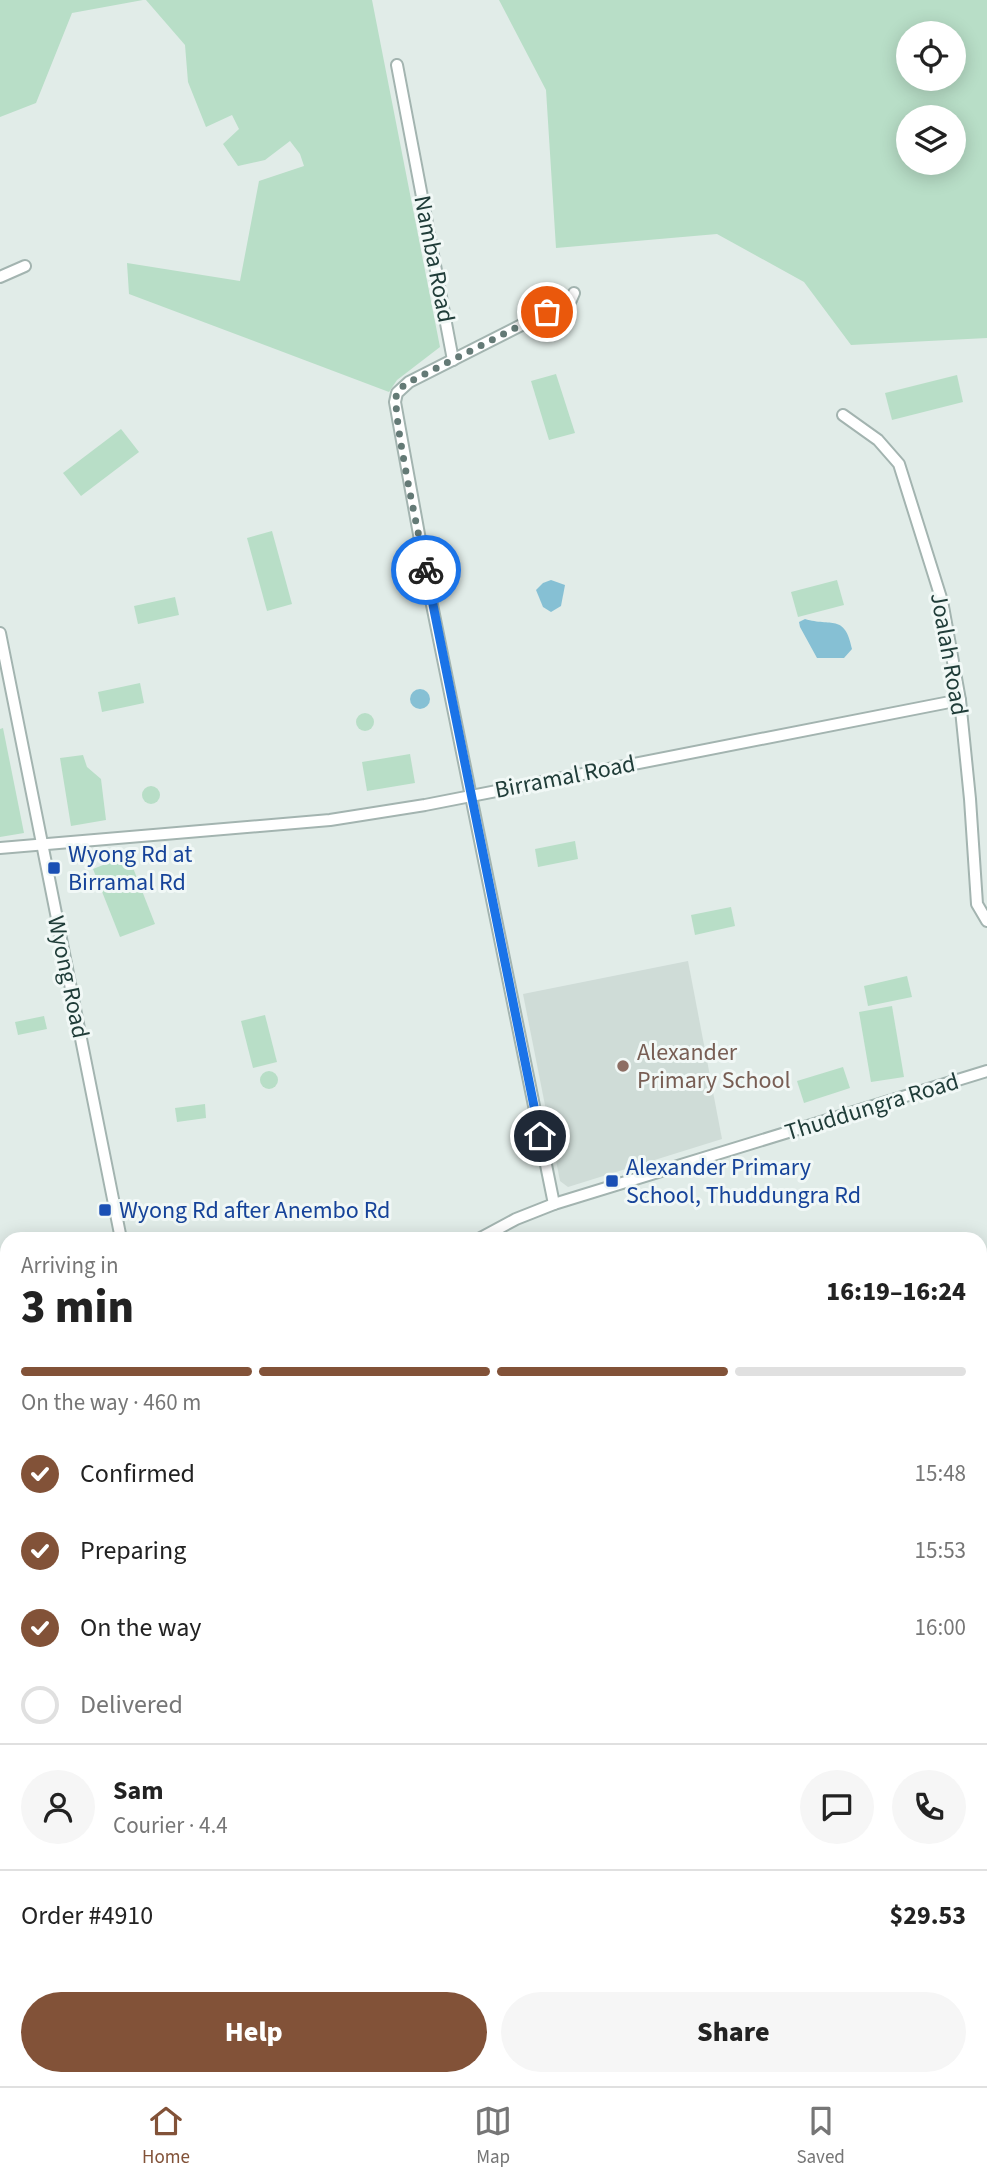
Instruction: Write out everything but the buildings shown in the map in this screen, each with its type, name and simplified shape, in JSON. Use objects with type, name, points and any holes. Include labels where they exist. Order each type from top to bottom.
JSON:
[{"type":"street","name":"Namba Road","points":[[397,65],[453,360]]},
{"type":"street","points":[[0,277],[25,266]]},
{"type":"street","points":[[554,1204],[430,595],[395,402],[397,393],[403,386],[571,300],[574,293]]},
{"type":"street","name":"Joalah Road","points":[[843,415],[878,440],[899,464],[942,601],[960,700],[977,904],[987,921]]},
{"type":"street","name":"Wyong Road","points":[[0,635],[120,1232]]},
{"type":"street","name":"Birramal Road","points":[[0,848],[190,834],[330,820],[960,700]]},
{"type":"street","name":"Thuddungra Road","points":[[492,1232],[554,1204],[987,1071]]},
{"type":"shaded area","name":"Alexander Primary School","points":[[688,961],[722,1139],[568,1187],[560,1181],[523,994]]},
{"type":"green space","points":[[0,0],[143,0],[72,13],[36,103],[0,117]]},
{"type":"green space","points":[[146,0],[372,0],[440,347],[397,380],[389,392],[129,294],[127,263],[240,281],[259,181],[304,166],[300,154],[290,141],[265,160],[238,166],[223,144],[239,129],[232,115],[206,127],[188,82],[185,45]]},
{"type":"green space","points":[[499,0],[987,0],[987,338],[851,345],[804,282],[717,234],[556,248],[546,90]]},
{"type":"green space","points":[[556,374],[575,433],[549,440],[531,381]]},
{"type":"green space","points":[[957,375],[963,402],[892,420],[885,393]]},
{"type":"green space","points":[[121,429],[139,452],[81,496],[63,473]]},
{"type":"green space","points":[[272,531],[292,604],[267,611],[247,538]]},
{"type":"green space","points":[[837,580],[844,605],[798,617],[791,592]]},
{"type":"green space","points":[[175,597],[179,615],[138,624],[134,606]]},
{"type":"green space","points":[[140,683],[144,703],[102,712],[98,692]]},
{"type":"green space","points":[[361,713],[369,713],[374,722],[372,729],[361,731],[356,726],[356,718]]},
{"type":"green space","points":[[3,728],[24,833],[0,837],[0,729]]},
{"type":"green space","points":[[410,754],[415,783],[367,791],[362,762]]},
{"type":"green space","points":[[83,755],[87,767],[101,779],[106,820],[71,826],[60,758]]},
{"type":"green space","points":[[151,786],[157,789],[160,795],[157,801],[151,804],[145,801],[142,795],[145,789]]},
{"type":"green space","points":[[575,841],[578,859],[538,867],[535,849]]},
{"type":"green space","points":[[128,855],[155,924],[120,937],[93,869]]},
{"type":"green space","points":[[731,907],[735,926],[695,935],[691,915]]},
{"type":"green space","points":[[907,976],[912,997],[868,1006],[864,986]]},
{"type":"green space","points":[[892,1006],[904,1077],[871,1082],[859,1012]]},
{"type":"green space","points":[[265,1015],[277,1062],[253,1068],[241,1021]]},
{"type":"green space","points":[[44,1016],[47,1029],[18,1035],[15,1022]]},
{"type":"green space","points":[[843,1067],[850,1088],[804,1103],[797,1081]]},
{"type":"green space","points":[[269,1071],[275,1074],[278,1080],[275,1086],[269,1089],[263,1086],[260,1080],[263,1074]]},
{"type":"green space","points":[[205,1104],[206,1118],[177,1122],[175,1108]]},
{"type":"water","points":[[551,580],[565,585],[561,606],[551,612],[543,607],[536,590]]},
{"type":"water","points":[[805,619],[841,626],[852,649],[844,658],[817,658],[800,627],[799,622]]},
{"type":"water","points":[[420,689],[427,692],[430,699],[427,706],[420,709],[413,706],[410,699],[413,692]]},
{"type":"way so far","points":[[426,570],[400,437],[395,402],[397,393],[409,382],[547,312]]},
{"type":"place","name":"Wyong Rd at Birramal Rd","points":[[54,868]]},
{"type":"place","name":"Alexander Primary School","points":[[623,1066]]},
{"type":"place","name":"Alexander Primary School, Thuddungra Rd","points":[[612,1181]]},
{"type":"place","name":"Wyong Rd after Anembo Rd","points":[[105,1210]]},
{"type":"route","points":[[426,570],[540,1136]]}]
